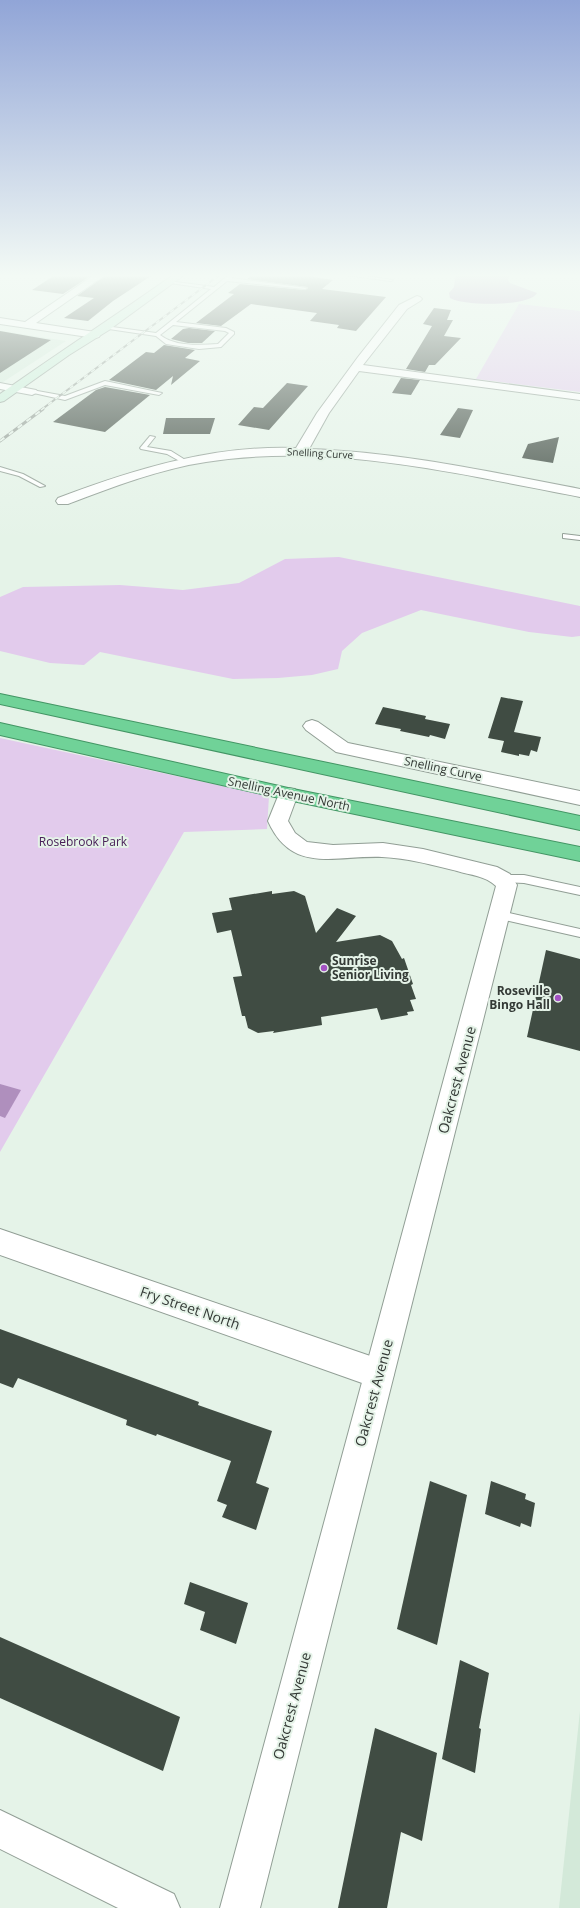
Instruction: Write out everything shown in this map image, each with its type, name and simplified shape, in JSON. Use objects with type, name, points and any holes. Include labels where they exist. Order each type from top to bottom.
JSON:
[{"type":"highway","points":[[0,699],[580,823]]},
{"type":"highway","name":"Snelling Avenue North","points":[[0,729],[288,794],[580,854]]},
{"type":"main road","points":[[0,399],[52,362]]},
{"type":"main road","points":[[16,402],[32,392],[69,362]]},
{"type":"street","points":[[301,451],[312,429],[329,402],[361,362]]},
{"type":"street","points":[[357,368],[580,396]]},
{"type":"street","points":[[0,386],[32,392]]},
{"type":"street","name":"Snelling Curve","points":[[63,501],[129,476],[185,462],[235,454],[301,451],[376,457],[514,480],[580,493]]},
{"type":"street","name":"Snelling Curve","points":[[312,726],[342,748],[580,798]]},
{"type":"street","points":[[288,794],[278,820],[285,836],[303,848],[332,852],[367,850],[401,852],[490,872],[504,879]]},
{"type":"street","name":"Oakcrest Avenue","points":[[240,1908],[500,915],[507,885],[504,879]]},
{"type":"street","name":"Fry Street North","points":[[0,1242],[379,1374]]},
{"type":"street","points":[[0,1829],[160,1908]]},
{"type":"lane","points":[[32,392],[65,398],[105,383],[159,392]]},
{"type":"lane","points":[[152,437],[143,448],[169,452],[185,462]]},
{"type":"lane","points":[[0,470],[21,475],[42,486]]},
{"type":"lane","points":[[566,536],[580,538]]},
{"type":"lane","points":[[504,879],[524,879],[580,891]]},
{"type":"lane","points":[[500,915],[580,933]]},
{"type":"shaded area","points":[[0,362],[34,362],[0,384]]},
{"type":"shaded area","points":[[0,1084],[21,1090],[5,1118],[0,1116]]},
{"type":"shaded area","points":[[580,1711],[580,1908],[559,1908]]},
{"type":"green space","points":[[486,362],[580,362],[580,392],[476,379]]},
{"type":"green space","points":[[339,557],[580,606],[580,636],[572,637],[529,632],[421,610],[362,633],[342,651],[338,669],[312,675],[278,678],[233,679],[100,652],[84,665],[50,663],[0,651],[0,597],[23,587],[120,585],[183,590],[239,583],[285,559]]},
{"type":"green space","name":"Rosebrook Park","points":[[0,738],[269,796],[267,829],[184,832],[0,1152]]},
{"type":"building","points":[[0,362],[17,362],[0,373]]},
{"type":"building","points":[[133,362],[199,362],[171,385],[173,376],[156,390],[109,380]]},
{"type":"building","points":[[410,362],[438,362],[435,365],[429,365],[425,372],[406,369]]},
{"type":"building","points":[[401,378],[420,380],[411,395],[392,393]]},
{"type":"building","points":[[287,383],[308,386],[269,430],[238,425],[254,407],[263,408]]},
{"type":"building","points":[[105,387],[150,395],[105,432],[53,422],[96,390]]},
{"type":"building","points":[[458,408],[473,410],[460,438],[440,435]]},
{"type":"building","points":[[166,418],[215,418],[210,434],[163,434]]},
{"type":"building","points":[[559,437],[553,463],[522,458],[528,444]]},
{"type":"building","points":[[501,697],[523,701],[514,732],[541,737],[537,752],[531,750],[529,756],[519,754],[519,756],[501,752],[504,741],[488,738]]},
{"type":"building","points":[[383,707],[426,716],[425,719],[450,724],[445,739],[430,735],[429,737],[400,731],[401,729],[375,724]]},
{"type":"building","name":"Sunrise Senior Living","points":[[272,891],[272,894],[294,891],[305,896],[316,933],[337,908],[356,916],[336,942],[380,935],[392,941],[402,959],[404,958],[413,984],[411,985],[416,999],[410,1000],[414,1011],[407,1012],[408,1015],[381,1020],[377,1008],[321,1017],[322,1025],[273,1033],[274,1031],[258,1033],[248,1028],[245,1016],[242,1016],[233,977],[242,976],[231,930],[217,933],[212,913],[232,910],[229,898]]},
{"type":"building","name":"Roseville Bingo Hall","points":[[546,950],[580,959],[580,1051],[527,1037]]},
{"type":"building","points":[[0,1329],[199,1402],[198,1405],[272,1431],[256,1483],[269,1488],[256,1530],[222,1517],[227,1505],[217,1501],[231,1461],[157,1434],[156,1436],[126,1425],[127,1420],[18,1378],[13,1388],[0,1383]]},
{"type":"building","points":[[430,1481],[467,1495],[437,1645],[397,1629]]},
{"type":"building","points":[[491,1481],[526,1494],[525,1499],[535,1503],[531,1527],[521,1523],[520,1527],[485,1514]]},
{"type":"building","points":[[190,1582],[248,1603],[236,1644],[200,1630],[205,1612],[184,1604]]},
{"type":"building","points":[[0,1637],[180,1717],[163,1771],[0,1698]]},
{"type":"building","points":[[460,1660],[489,1673],[479,1728],[481,1729],[475,1773],[442,1759]]},
{"type":"building","points":[[375,1728],[437,1753],[422,1841],[401,1832],[387,1908],[338,1908]]},
{"type":"railway","points":[[41,410],[104,362]]},
{"type":"railway","points":[[0,441],[43,409]]},
{"type":"place","name":"Sunrise Senior Living","points":[[324,968]]},
{"type":"place","name":"Roseville Bingo Hall","points":[[558,998]]}]
